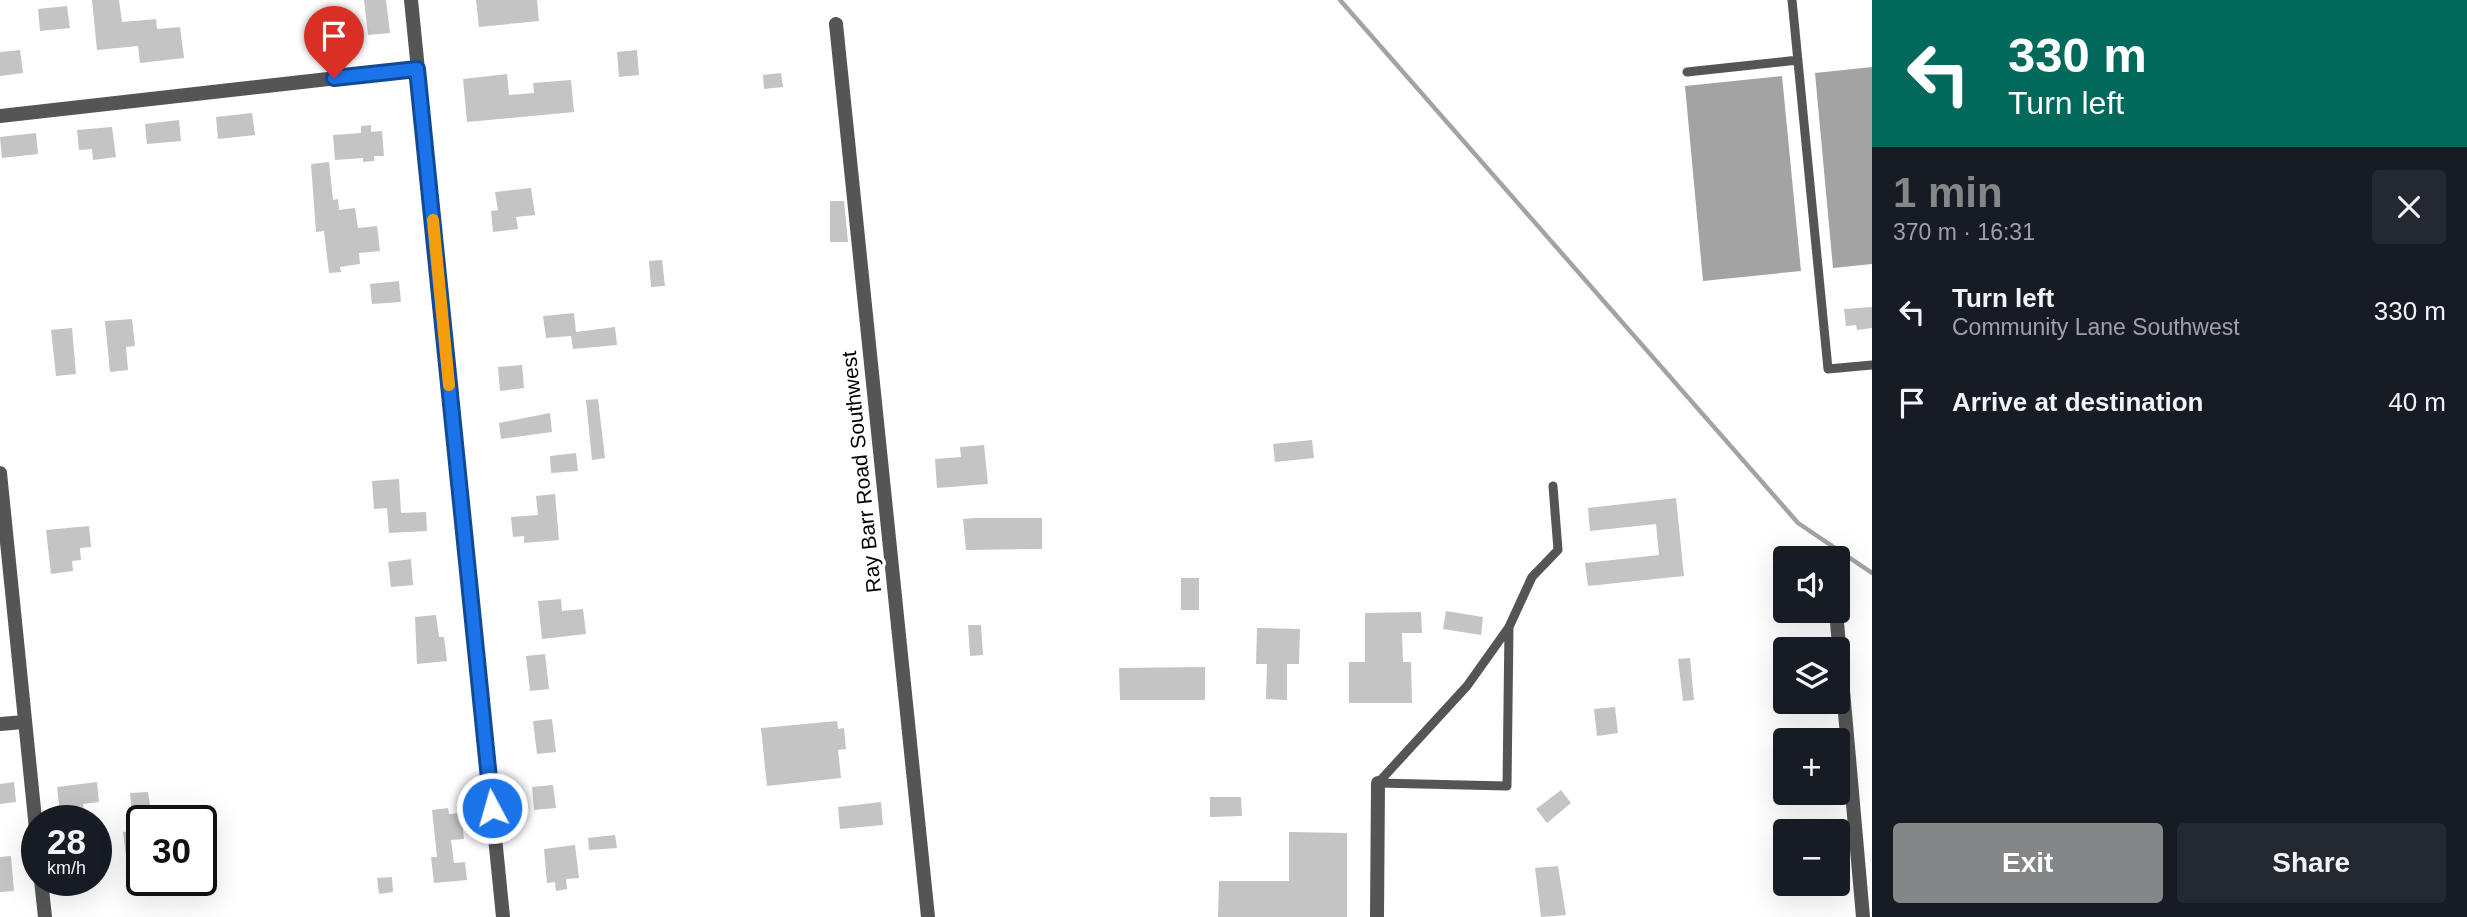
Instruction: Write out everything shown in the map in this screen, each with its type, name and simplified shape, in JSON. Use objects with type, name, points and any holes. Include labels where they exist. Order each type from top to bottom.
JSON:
[{"type":"street","points":[[411,0],[503,917]]},
{"type":"street","name":"Ray Barr Road Southwest","points":[[836,24],[928,917]]},
{"type":"street","points":[[0,116],[417,69]]},
{"type":"street","points":[[0,473],[2,523],[33,805]]},
{"type":"street","points":[[1837,623],[1863,917]]},
{"type":"street","points":[[0,724],[24,722]]},
{"type":"street","points":[[1377,917],[1378,783]]},
{"type":"street","points":[[43,896],[46,917]]},
{"type":"lane","points":[[1792,0],[1828,369],[1872,365]]},
{"type":"lane","points":[[1687,72],[1798,60]]},
{"type":"lane","points":[[1378,783],[1467,687],[1509,627],[1532,577],[1558,550],[1553,486]]},
{"type":"lane","points":[[1378,783],[1507,786],[1509,627]]},
{"type":"shaded area","points":[[1872,67],[1872,264],[1833,268],[1815,73]]},
{"type":"shaded area","points":[[1782,76],[1801,271],[1703,281],[1685,86]]},
{"type":"building","points":[[92,0],[119,0],[122,22],[156,19],[157,29],[180,27],[184,58],[140,63],[138,46],[97,50]]},
{"type":"building","points":[[364,0],[386,0],[390,33],[368,35]]},
{"type":"building","points":[[476,0],[537,0],[539,21],[479,27]]},
{"type":"building","points":[[67,6],[70,28],[40,31],[38,9]]},
{"type":"building","points":[[20,50],[23,73],[0,76],[0,52]]},
{"type":"building","points":[[637,50],[639,75],[619,77],[617,52]]},
{"type":"building","points":[[781,73],[783,87],[764,89],[763,75]]},
{"type":"building","points":[[507,74],[509,95],[534,93],[533,83],[571,80],[574,112],[467,122],[463,79]]},
{"type":"building","points":[[252,113],[255,135],[218,139],[216,117]]},
{"type":"building","points":[[179,120],[181,141],[147,144],[145,124]]},
{"type":"building","points":[[371,125],[371,132],[382,131],[384,156],[374,156],[374,161],[363,162],[363,158],[335,160],[333,135],[361,133],[361,126]]},
{"type":"building","points":[[112,127],[116,157],[93,160],[92,149],[79,150],[77,130]]},
{"type":"building","points":[[36,133],[38,154],[2,158],[0,137]]},
{"type":"building","points":[[329,162],[333,200],[338,199],[339,210],[355,208],[358,228],[377,226],[380,251],[359,253],[360,264],[340,267],[341,272],[329,273],[324,231],[316,232],[311,164]]},
{"type":"building","points":[[531,188],[535,215],[516,217],[518,229],[493,232],[491,211],[498,210],[495,192]]},
{"type":"building","points":[[830,201],[844,201],[848,242],[830,242]]},
{"type":"building","points":[[662,260],[665,286],[651,287],[649,261]]},
{"type":"building","points":[[399,281],[401,302],[372,304],[370,284]]},
{"type":"building","points":[[1872,307],[1872,328],[1857,330],[1856,325],[1846,326],[1844,309]]},
{"type":"building","points":[[574,313],[576,332],[615,327],[617,345],[573,349],[571,336],[546,338],[543,316]]},
{"type":"building","points":[[132,319],[135,346],[126,347],[128,370],[110,372],[105,321]]},
{"type":"building","points":[[72,328],[76,374],[56,376],[51,330]]},
{"type":"building","points":[[522,365],[524,388],[500,391],[498,367]]},
{"type":"building","points":[[598,399],[605,458],[592,460],[586,400]]},
{"type":"building","points":[[550,413],[552,432],[501,439],[499,423]]},
{"type":"building","points":[[1312,440],[1314,458],[1275,462],[1273,444]]},
{"type":"building","points":[[984,445],[988,484],[937,488],[935,459],[961,457],[960,447]]},
{"type":"building","points":[[576,453],[578,471],[551,473],[550,456]]},
{"type":"building","points":[[399,479],[401,513],[426,512],[427,531],[389,533],[387,508],[374,509],[372,481]]},
{"type":"building","points":[[555,494],[559,540],[524,543],[524,536],[513,537],[511,517],[538,515],[536,496]]},
{"type":"building","points":[[1676,498],[1684,576],[1588,586],[1585,563],[1659,555],[1656,524],[1590,531],[1588,508]]},
{"type":"building","points":[[1042,518],[1042,549],[966,550],[963,519]]},
{"type":"building","points":[[89,526],[91,547],[80,548],[81,560],[72,561],[73,571],[51,574],[46,530]]},
{"type":"building","points":[[411,559],[413,585],[391,587],[388,562]]},
{"type":"building","points":[[1181,578],[1199,578],[1199,610],[1181,610]]},
{"type":"building","points":[[561,599],[562,611],[583,609],[586,634],[542,639],[538,601]]},
{"type":"building","points":[[1446,611],[1483,617],[1481,635],[1443,629]]},
{"type":"building","points":[[1421,612],[1422,633],[1402,633],[1403,662],[1411,662],[1412,703],[1349,703],[1349,662],[1365,662],[1365,613]]},
{"type":"building","points":[[436,615],[439,637],[444,637],[447,661],[417,664],[415,617]]},
{"type":"building","points":[[968,625],[981,625],[983,655],[970,656]]},
{"type":"building","points":[[1257,628],[1300,629],[1299,664],[1287,664],[1287,700],[1266,699],[1267,664],[1256,664]]},
{"type":"building","points":[[545,654],[549,689],[530,691],[526,656]]},
{"type":"building","points":[[1690,658],[1694,700],[1683,701],[1678,659]]},
{"type":"building","points":[[1205,667],[1205,700],[1120,700],[1119,668]]},
{"type":"building","points":[[1615,707],[1618,733],[1597,736],[1594,709]]},
{"type":"building","points":[[552,719],[556,752],[537,754],[533,721]]},
{"type":"building","points":[[837,721],[838,729],[844,728],[846,749],[838,750],[841,778],[767,786],[761,728]]},
{"type":"building","points":[[14,782],[16,802],[0,804],[0,784]]},
{"type":"building","points":[[97,782],[99,802],[59,805],[57,787]]},
{"type":"building","points":[[553,785],[556,808],[534,810],[532,787]]},
{"type":"building","points":[[1561,790],[1571,803],[1547,823],[1536,809]]},
{"type":"building","points":[[148,792],[150,805],[131,805],[130,793]]},
{"type":"building","points":[[1210,797],[1241,797],[1242,816],[1210,817]]},
{"type":"building","points":[[881,802],[883,825],[840,829],[838,807]]},
{"type":"building","points":[[448,808],[449,814],[461,813],[464,839],[451,840],[454,863],[465,862],[467,880],[434,883],[431,857],[437,857],[432,810]]},
{"type":"building","points":[[123,832],[126,832],[126,856]]},
{"type":"building","points":[[1289,832],[1347,833],[1347,917],[1218,917],[1219,881],[1289,881]]},
{"type":"building","points":[[615,835],[617,848],[589,850],[588,838]]},
{"type":"building","points":[[575,845],[579,878],[566,879],[567,889],[556,891],[555,882],[547,883],[544,849]]},
{"type":"building","points":[[11,856],[14,891],[0,892],[0,857]]},
{"type":"building","points":[[1558,866],[1566,915],[1541,917],[1535,868]]},
{"type":"building","points":[[392,877],[393,892],[379,894],[377,878]]},
{"type":"waterway","points":[[1340,0],[1798,523],[1872,573]]},
{"type":"slow traffic","points":[[433,220],[449,385]]},
{"type":"route","points":[[334,78],[417,69],[492,808]]}]
